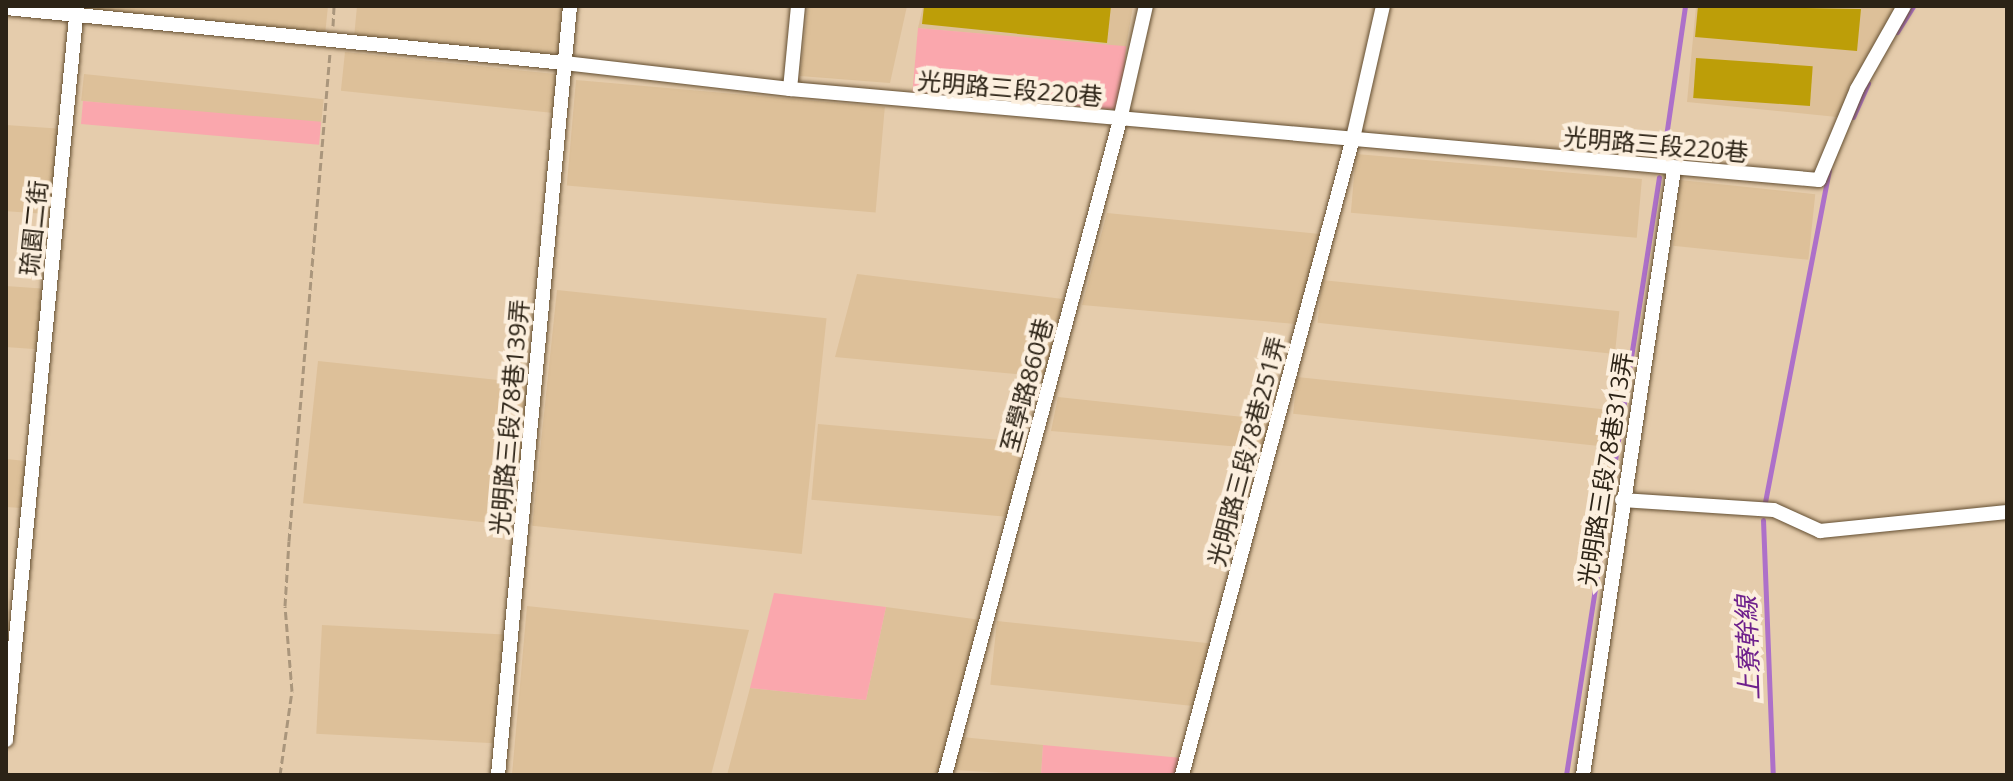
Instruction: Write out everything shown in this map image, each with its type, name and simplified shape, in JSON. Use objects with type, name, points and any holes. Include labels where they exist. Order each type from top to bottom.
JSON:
[{"type":"street","name":"光明路三段78巷139弄","points":[[498,775],[570,6]]},
{"type":"street","points":[[790,89],[798,6]]},
{"type":"street","name":"至學路860巷","points":[[945,775],[1120,120],[1146,6]]},
{"type":"street","name":"光明路三段78巷251弄","points":[[1182,775],[1353,138],[1383,6]]},
{"type":"street","name":"光明路三段220巷","points":[[6,8],[76,11],[790,89],[1353,138],[1674,170],[1819,180],[1857,89],[1904,6]]},
{"type":"street","name":"琉園二街","points":[[6,740],[76,11]]},
{"type":"street","name":"光明路三段78巷313弄","points":[[1583,775],[1674,170]]},
{"type":"street","points":[[1622,500],[1774,510],[1820,531],[2007,512]]},
{"type":"path","points":[[280,775],[292,691],[285,606],[289,541],[334,6]]},
{"type":"shaded area","points":[[94,6],[328,6],[325,35],[102,13]]},
{"type":"shaded area","points":[[357,6],[567,6],[563,55],[354,38]]},
{"type":"shaded area","points":[[808,6],[907,6],[890,83],[800,76]]},
{"type":"shaded area","points":[[923,6],[1133,6],[1126,47],[918,28]]},
{"type":"shaded area","points":[[1696,6],[1904,6],[1837,117],[1687,102]]},
{"type":"shaded area","points":[[918,28],[1126,46],[1121,110],[912,92]]},
{"type":"shaded area","points":[[345,52],[560,75],[556,113],[341,91]]},
{"type":"shaded area","points":[[84,74],[324,99],[321,126],[81,101]]},
{"type":"shaded area","points":[[576,80],[885,107],[876,213],[567,186]]},
{"type":"shaded area","points":[[83,101],[321,122],[319,145],[81,124]]},
{"type":"shaded area","points":[[6,125],[64,129],[58,215],[6,211]]},
{"type":"shaded area","points":[[1356,154],[1642,179],[1637,238],[1351,213]]},
{"type":"shaded area","points":[[1680,180],[1815,194],[1808,260],[1673,246]]},
{"type":"shaded area","points":[[1107,213],[1320,234],[1296,324],[1082,305]]},
{"type":"shaded area","points":[[857,274],[1063,299],[1046,377],[835,357]]},
{"type":"shaded area","points":[[1322,280],[1619,311],[1615,354],[1318,323]]},
{"type":"shaded area","points":[[6,286],[45,289],[41,350],[6,347]]},
{"type":"shaded area","points":[[557,290],[827,318],[802,554],[532,526]]},
{"type":"shaded area","points":[[318,361],[534,384],[519,526],[303,503]]},
{"type":"shaded area","points":[[1297,377],[1605,409],[1601,446],[1293,414]]},
{"type":"shaded area","points":[[1058,397],[1271,420],[1265,449],[1051,431]]},
{"type":"shaded area","points":[[818,424],[1029,442],[1023,518],[811,500]]},
{"type":"shaded area","points":[[6,459],[26,461],[21,508],[6,507]]},
{"type":"shaded area","points":[[774,593],[886,607],[866,700],[750,688]]},
{"type":"shaded area","points":[[527,606],[749,630],[711,775],[512,775]]},
{"type":"shaded area","points":[[886,607],[981,620],[940,775],[727,775],[750,688],[866,700]]},
{"type":"shaded area","points":[[997,621],[1214,644],[1207,707],[990,685]]},
{"type":"shaded area","points":[[322,625],[509,635],[503,744],[316,734]]},
{"type":"shaded area","points":[[961,737],[1043,745],[1041,775],[953,770]]},
{"type":"shaded area","points":[[1043,745],[1182,758],[1178,775],[1041,775]]},
{"type":"building","points":[[924,6],[1111,6],[1107,43],[922,24]]},
{"type":"building","points":[[1698,6],[1861,9],[1857,51],[1695,37]]},
{"type":"building","points":[[1696,58],[1813,66],[1810,106],[1693,98]]},
{"type":"waterway","points":[[1664,150],[1685,6]]},
{"type":"waterway","points":[[1897,32],[1913,6]]},
{"type":"waterway","points":[[1853,117],[1868,83]]},
{"type":"waterway","points":[[1765,502],[1829,170]]},
{"type":"waterway","points":[[1566,775],[1659,177]]},
{"type":"waterway","name":"上寮幹線","points":[[1763,520],[1773,775]]}]
